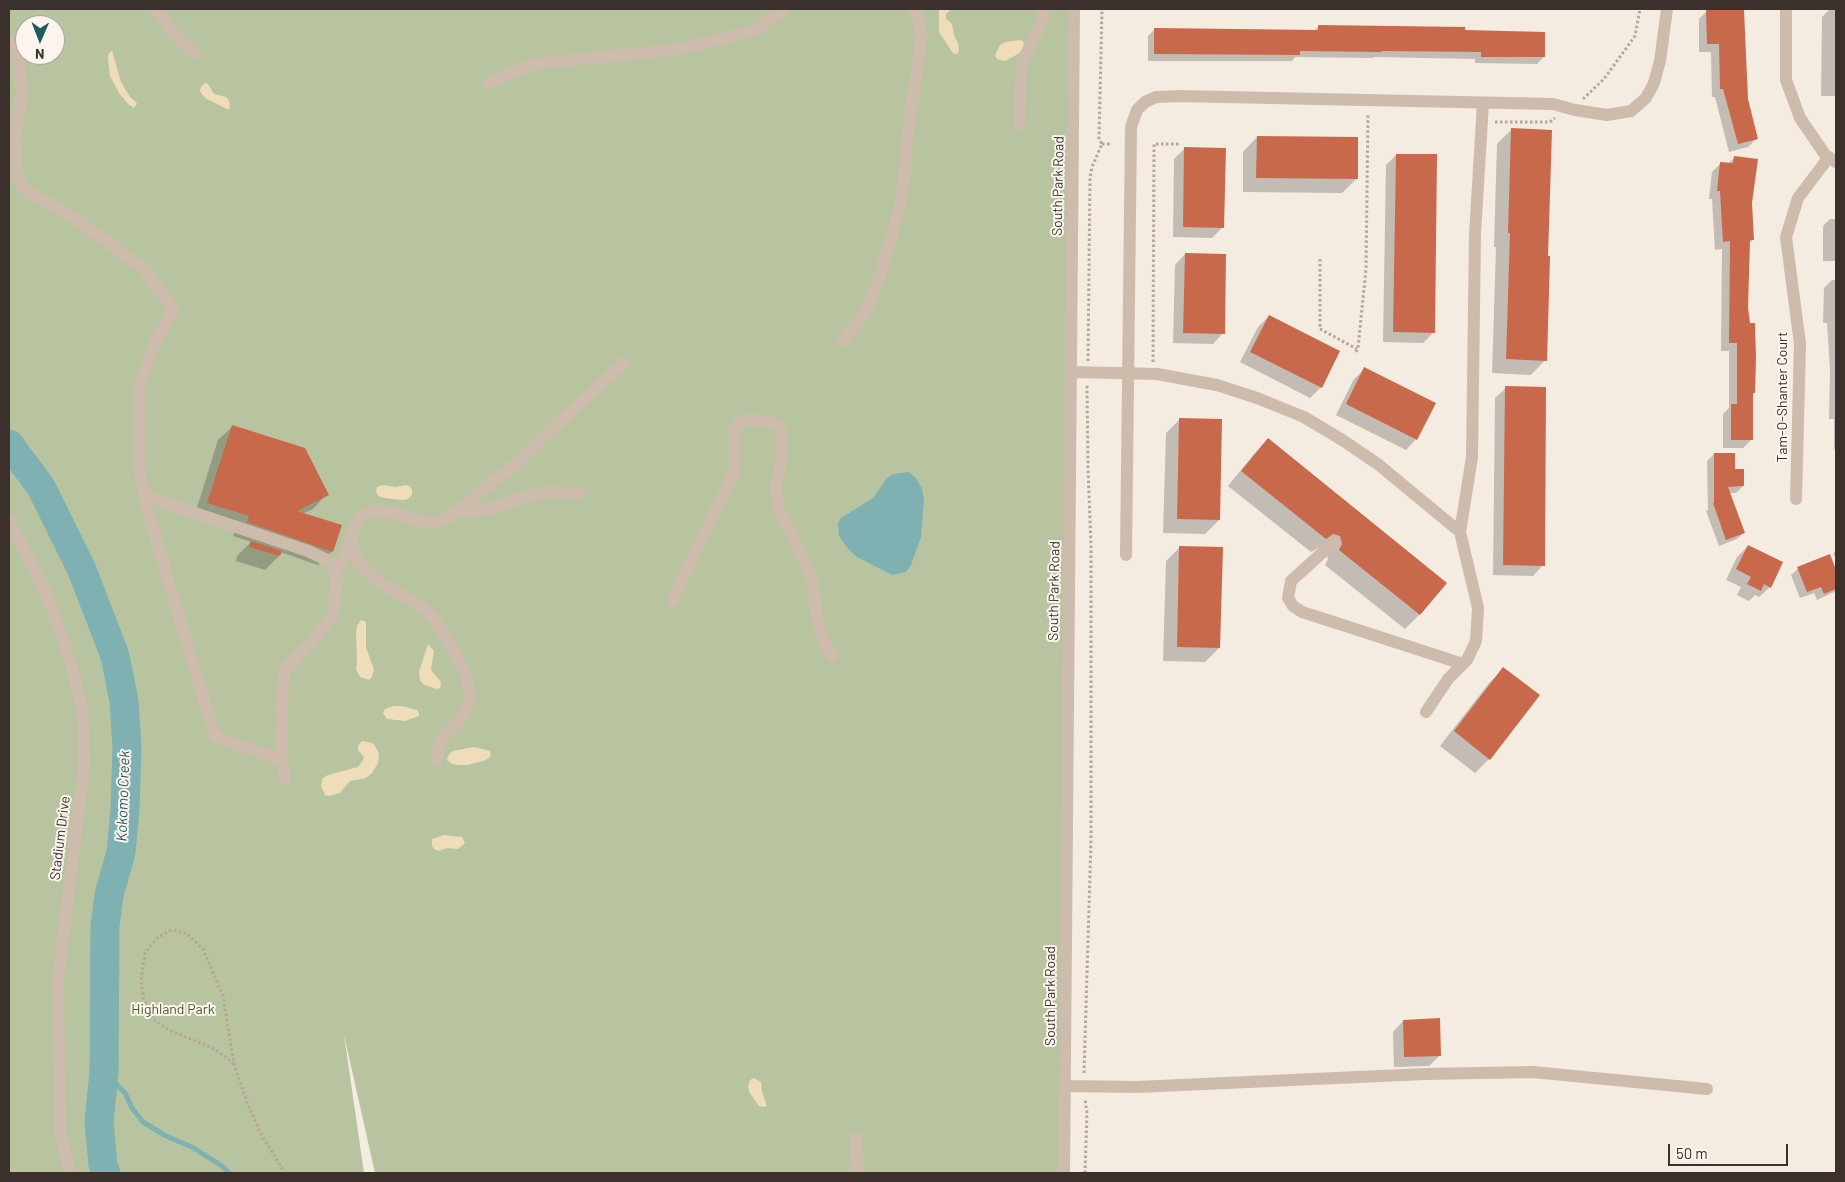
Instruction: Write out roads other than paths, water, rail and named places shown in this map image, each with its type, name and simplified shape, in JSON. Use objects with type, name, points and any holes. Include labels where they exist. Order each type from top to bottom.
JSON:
[{"type":"street","points":[[155,9],[175,34],[195,53]]},
{"type":"street","points":[[488,84],[532,65],[675,50],[733,36],[758,29],[784,9]]},
{"type":"street","points":[[842,342],[857,324],[869,305],[879,279],[899,210],[904,180],[908,130],[920,51],[919,19],[914,9]]},
{"type":"street","points":[[1019,125],[1021,71],[1024,58],[1043,20],[1044,9]]},
{"type":"street","name":"South Park Road","points":[[1064,1173],[1074,9]]},
{"type":"street","points":[[1126,555],[1131,127],[1137,110],[1144,102],[1156,97],[1368,100],[1553,104],[1607,115],[1631,111],[1646,98],[1654,83],[1660,61],[1667,9]]},
{"type":"street","points":[[1786,9],[1786,80],[1800,118],[1833,160]]},
{"type":"street","points":[[9,42],[19,62],[22,94],[15,138],[17,176],[26,190],[72,216],[146,271],[174,310],[155,342],[140,385],[139,469],[148,512],[215,737],[282,760]]},
{"type":"street","points":[[1426,712],[1448,680],[1467,660],[1476,641],[1478,608],[1460,532],[1472,457],[1475,234],[1483,103]]},
{"type":"street","name":"Tam-O-Shanter Court","points":[[1796,499],[1800,344],[1786,237],[1798,198],[1833,160]]},
{"type":"street","points":[[334,570],[344,560],[355,526],[363,514],[372,511],[390,512],[423,522],[437,523],[456,512],[521,459],[624,362]]},
{"type":"street","points":[[1071,372],[1153,374],[1217,385],[1257,398],[1304,417],[1344,441],[1379,466],[1460,532]]},
{"type":"street","points":[[672,601],[736,470],[735,428],[738,423],[746,420],[772,421],[779,427],[782,435],[781,461],[776,486],[780,513],[795,540],[813,584],[818,626],[832,656]]},
{"type":"street","points":[[456,512],[486,510],[543,492],[580,493]]},
{"type":"street","points":[[144,494],[165,503],[308,551],[333,563],[337,580],[333,616],[284,670],[281,717],[282,760],[285,780]]},
{"type":"street","name":"Stadium Drive","points":[[9,520],[45,590],[69,657],[83,712],[84,767],[58,978],[60,1131],[70,1173]]},
{"type":"street","points":[[351,538],[353,550],[358,561],[369,574],[423,607],[437,622],[466,674],[470,701],[457,724],[445,734],[438,746],[436,761]]},
{"type":"street","points":[[1334,542],[1291,581],[1288,598],[1293,606],[1302,612],[1463,664]]},
{"type":"street","points":[[1065,1086],[1137,1087],[1425,1074],[1532,1072],[1707,1089]]},
{"type":"street","points":[[856,1138],[857,1173]]},
{"type":"water","points":[[909,472],[916,478],[922,489],[924,500],[921,537],[911,565],[906,572],[892,575],[857,557],[849,550],[839,536],[838,523],[841,518],[873,498],[887,478],[893,474]]},
{"type":"waterway","name":"Kokomo Creek","points":[[9,444],[41,487],[82,570],[115,656],[124,701],[127,747],[125,810],[121,852],[109,895],[105,926],[104,1072],[99,1122],[103,1164],[106,1173]]},
{"type":"waterway","points":[[104,1072],[125,1093],[132,1108],[143,1122],[166,1136],[192,1147],[222,1166],[229,1173]]},
{"type":"park label","name":"Highland Park","points":[[173,1009]]}]
